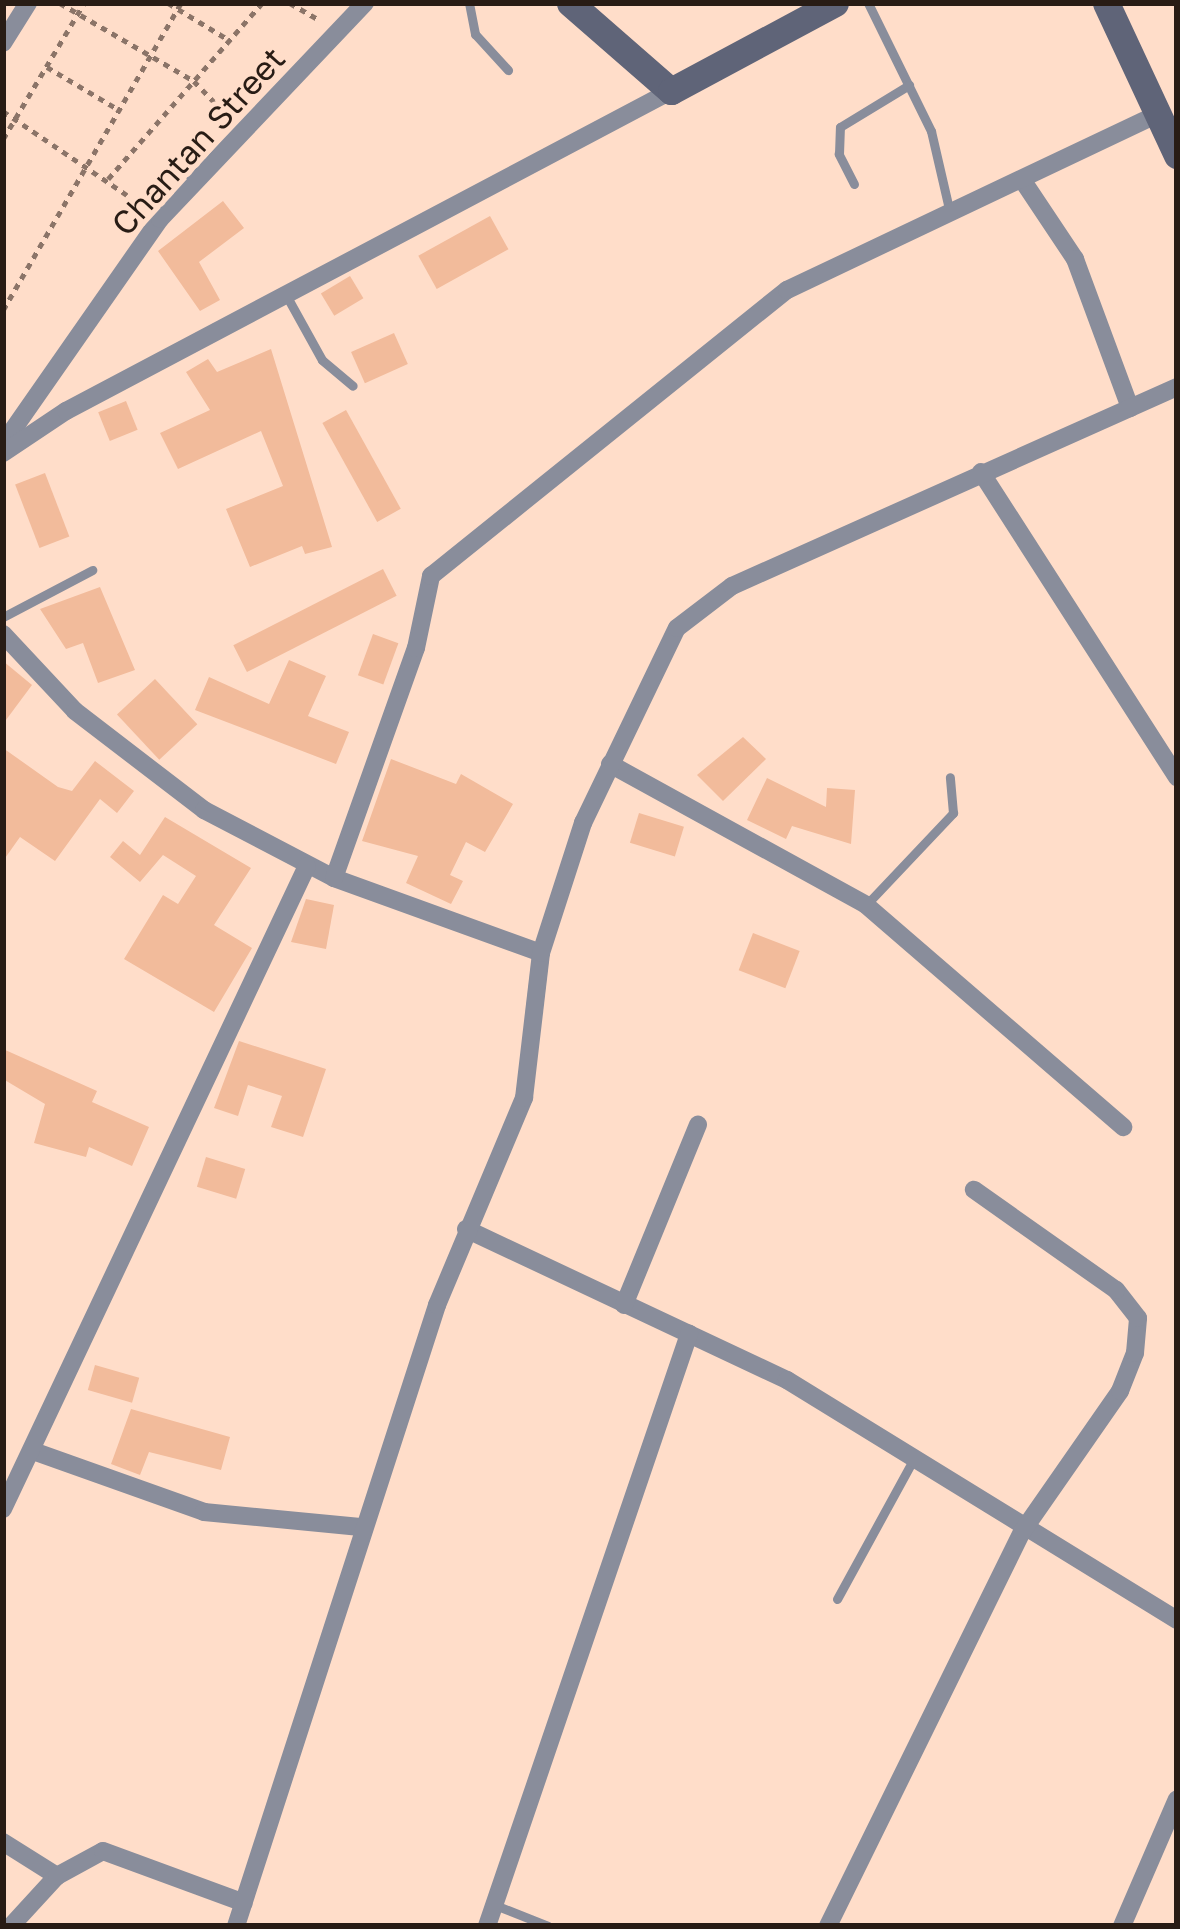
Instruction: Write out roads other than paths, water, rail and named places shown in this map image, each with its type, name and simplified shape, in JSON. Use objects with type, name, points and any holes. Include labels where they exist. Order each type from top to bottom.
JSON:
[{"type":"street","points":[[3,43],[28,3]]},
{"type":"street","name":"Chantan Street","points":[[3,448],[160,219],[364,3]]},
{"type":"street","points":[[570,3],[671,91]]},
{"type":"street","points":[[3,448],[835,3]]},
{"type":"street","points":[[1106,3],[1177,155]]},
{"type":"street","points":[[334,878],[416,648],[430,576],[787,290],[1159,113]]},
{"type":"street","points":[[1023,181],[1076,259],[1130,408]]},
{"type":"street","points":[[236,1926],[360,1527],[466,1229],[524,1098],[541,953],[610,764],[677,628],[699,605],[981,472],[1177,387]]},
{"type":"street","points":[[981,472],[1174,767]]},
{"type":"street","points":[[3,634],[75,711],[167,782],[307,866],[541,953]]},
{"type":"street","points":[[610,764],[866,905],[1123,1127]]},
{"type":"street","points":[[3,1509],[307,866]]},
{"type":"street","points":[[624,1305],[698,1125]]},
{"type":"street","points":[[828,1926],[1022,1532],[1120,1391],[1138,1318],[1116,1290],[974,1190]]},
{"type":"street","points":[[466,1229],[788,1380],[1022,1532],[1177,1620]]},
{"type":"street","points":[[488,1926],[689,1334]]},
{"type":"street","points":[[33,1451],[204,1512],[360,1527]]},
{"type":"street","points":[[1122,1926],[1177,1799]]},
{"type":"street","points":[[3,1842],[57,1876]]},
{"type":"street","points":[[10,1926],[57,1876],[86,1855],[132,1856],[244,1903]]},
{"type":"lane","points":[[470,3],[476,34],[508,70]]},
{"type":"lane","points":[[868,3],[909,86],[951,214]]},
{"type":"lane","points":[[854,184],[838,154],[840,128],[909,86]]},
{"type":"lane","points":[[286,296],[322,360],[353,386]]},
{"type":"lane","points":[[3,617],[92,570]]},
{"type":"lane","points":[[866,905],[953,813],[950,777]]},
{"type":"lane","points":[[837,1600],[914,1460]]},
{"type":"lane","points":[[495,1905],[548,1926]]}]
